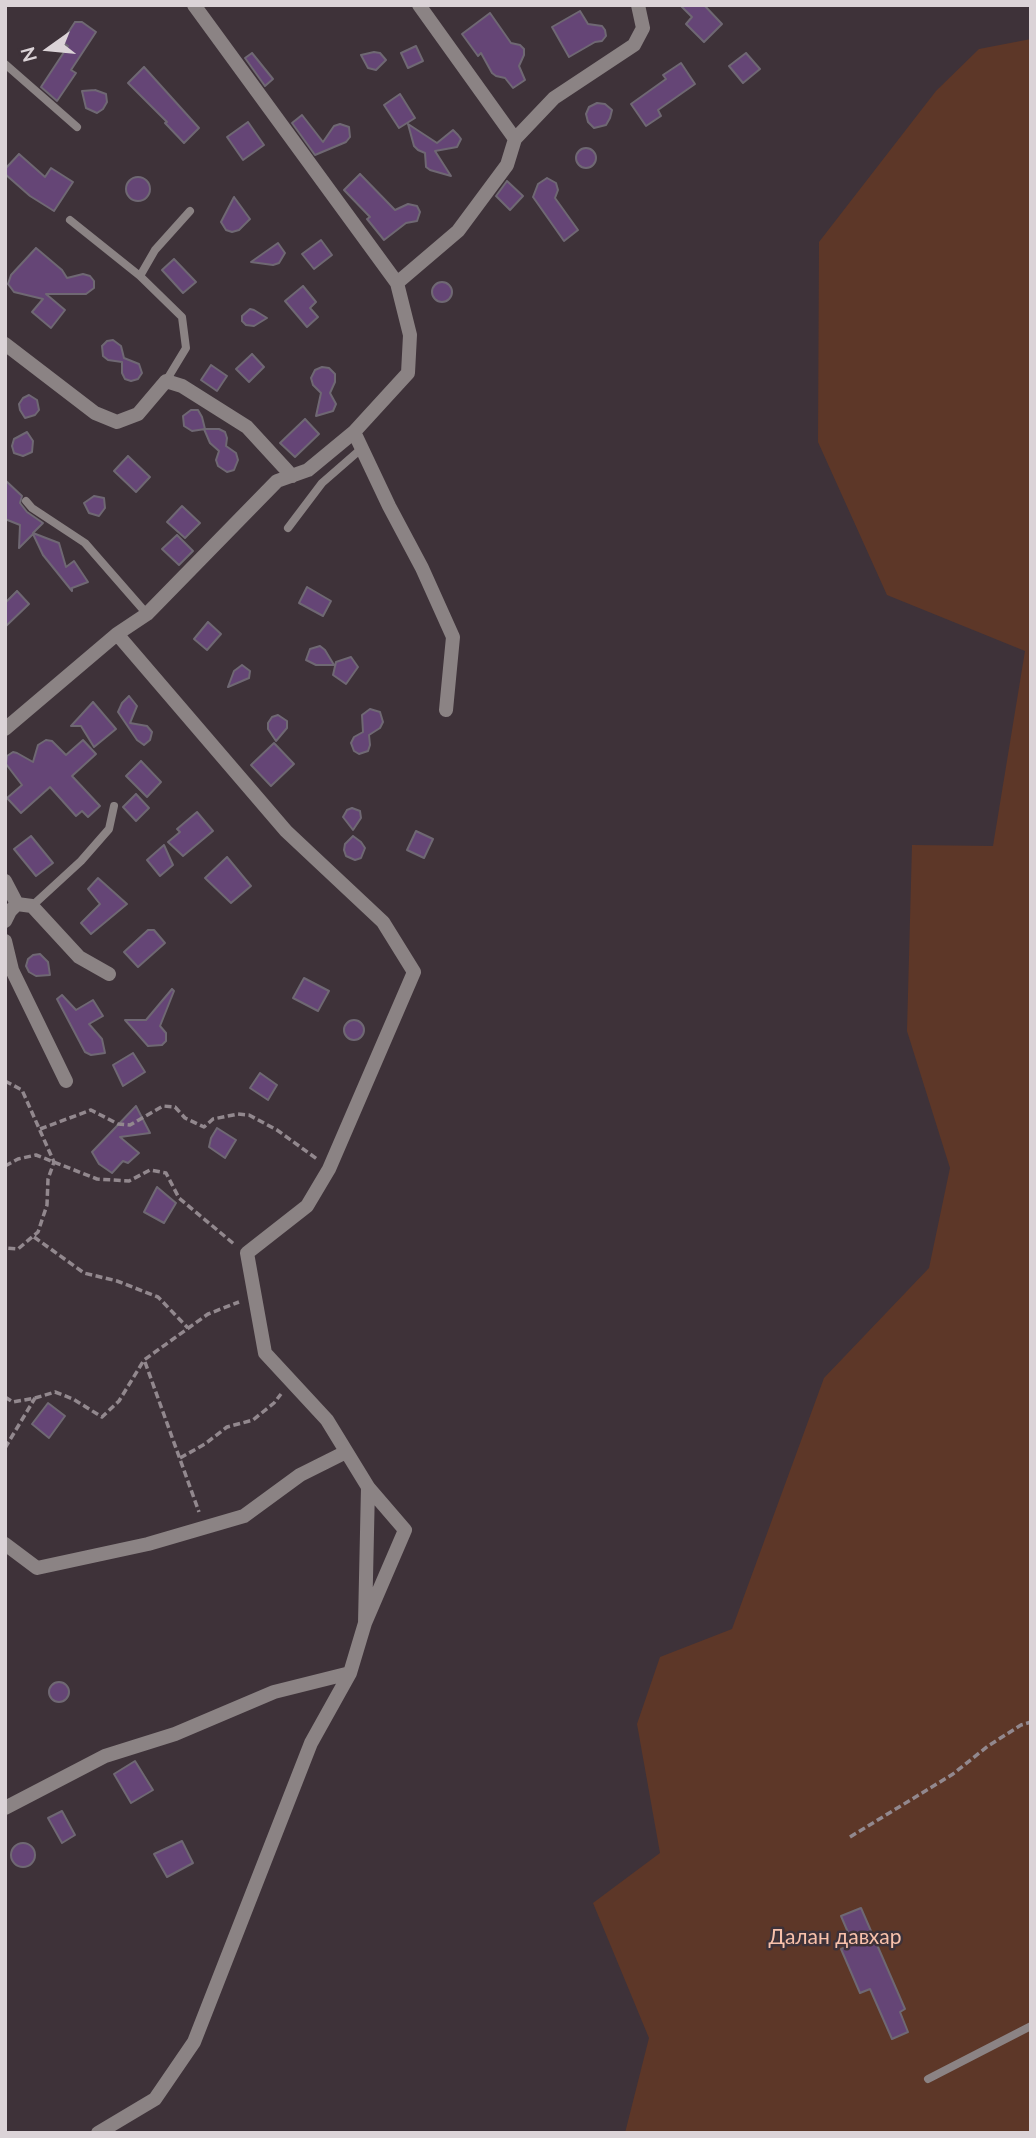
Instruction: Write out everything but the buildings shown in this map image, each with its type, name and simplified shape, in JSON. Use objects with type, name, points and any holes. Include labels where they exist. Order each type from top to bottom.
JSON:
[{"type":"street","points":[[5,729],[117,634],[147,614],[277,481],[308,470],[355,432],[408,373],[410,335],[397,283],[194,5]]},
{"type":"street","points":[[419,5],[514,139]]},
{"type":"street","points":[[397,283],[458,231],[507,165],[514,139],[554,98],[634,45],[643,28],[638,5]]},
{"type":"street","points":[[5,344],[95,413],[117,422],[138,414],[166,381],[182,386],[247,427],[292,476]]},
{"type":"street","points":[[355,432],[388,506],[422,568],[453,636],[446,710]]},
{"type":"street","points":[[98,2133],[155,2099],[194,2042],[311,1742],[350,1673],[365,1623],[405,1530],[368,1488],[327,1420],[265,1353],[247,1254],[307,1206],[329,1169],[414,972],[383,922],[286,831],[117,634]]},
{"type":"street","points":[[5,881],[25,905],[79,957],[109,974]]},
{"type":"street","points":[[5,922],[10,911],[25,905]]},
{"type":"street","points":[[5,941],[12,970],[66,1082]]},
{"type":"street","points":[[5,1544],[37,1568],[148,1544],[244,1516],[300,1475],[346,1452]]},
{"type":"street","points":[[365,1623],[368,1488]]},
{"type":"street","points":[[5,1808],[104,1756],[175,1734],[274,1692],[350,1673]]},
{"type":"lane","points":[[5,64],[77,127]]},
{"type":"lane","points":[[140,276],[155,250],[190,211]]},
{"type":"lane","points":[[70,220],[140,276],[182,317],[187,348],[166,381]]},
{"type":"lane","points":[[288,528],[322,483],[361,449]]},
{"type":"lane","points":[[26,501],[32,508],[85,542],[147,614]]},
{"type":"lane","points":[[25,905],[81,861],[109,829],[114,806]]},
{"type":"lane","points":[[928,2079],[1031,2026]]},
{"type":"path","points":[[5,1081],[22,1090],[54,1162],[48,1179],[47,1205],[38,1232],[18,1249],[5,1248]]},
{"type":"path","points":[[40,1129],[91,1110],[118,1124],[130,1125],[163,1106],[175,1107],[185,1118],[204,1127],[213,1119],[249,1115],[277,1130],[329,1169]]},
{"type":"path","points":[[5,1167],[18,1159],[36,1155],[97,1179],[129,1181],[150,1170],[166,1173],[180,1198],[247,1254]]},
{"type":"path","points":[[34,1236],[84,1273],[117,1280],[158,1297],[188,1328]]},
{"type":"path","points":[[5,1397],[13,1402],[55,1392],[73,1399],[102,1417],[119,1401],[145,1360],[208,1314],[254,1296]]},
{"type":"path","points":[[145,1360],[150,1381],[159,1397],[204,1528]]},
{"type":"path","points":[[179,1458],[205,1444],[227,1427],[253,1420],[274,1403],[291,1381]]},
{"type":"path","points":[[5,1448],[34,1398]]},
{"type":"path","points":[[850,1837],[953,1774],[988,1746],[1021,1725],[1031,1722]]},
{"type":"green space","name":"Далан давхар","points":[[1031,39],[1031,2133],[625,2133],[649,2038],[593,1903],[660,1853],[637,1724],[660,1657],[732,1629],[824,1378],[929,1268],[950,1168],[907,1031],[912,845],[993,846],[1025,651],[887,595],[818,442],[819,242],[936,91],[979,49]]}]
